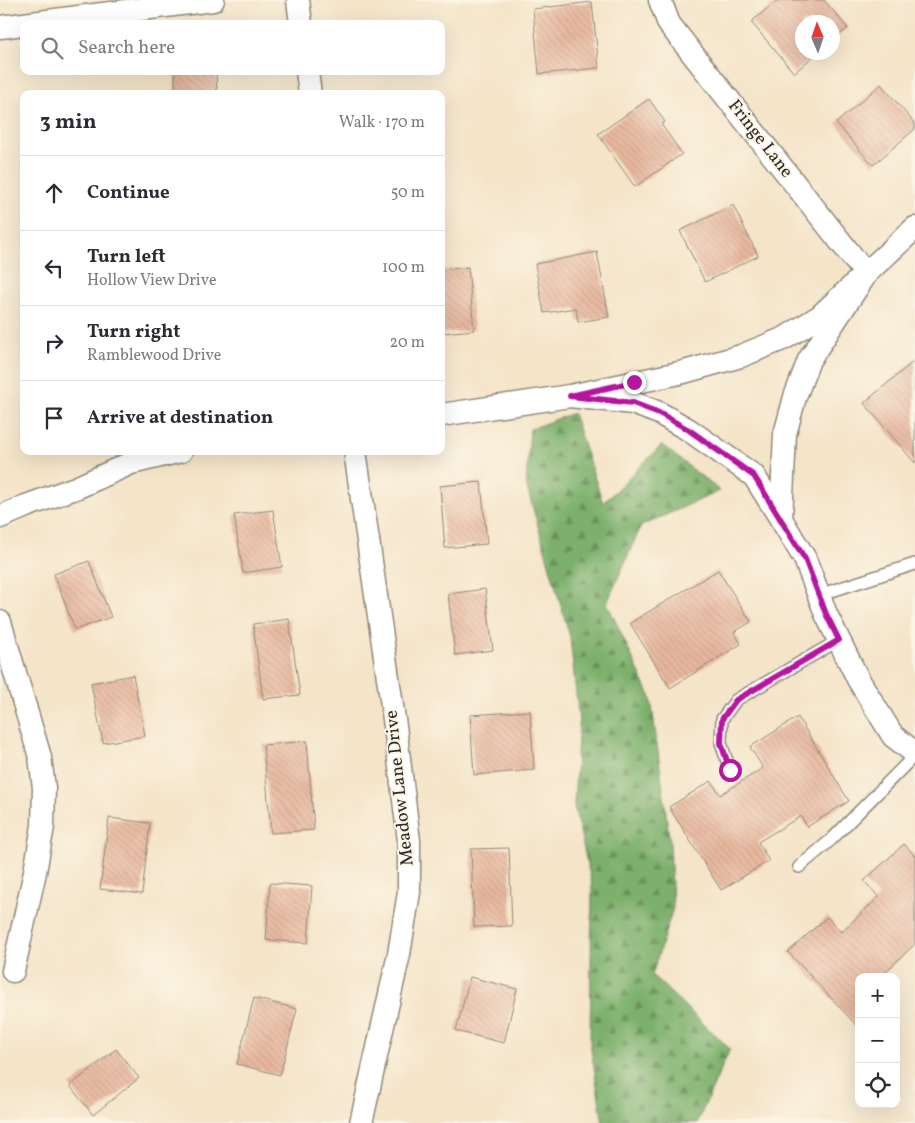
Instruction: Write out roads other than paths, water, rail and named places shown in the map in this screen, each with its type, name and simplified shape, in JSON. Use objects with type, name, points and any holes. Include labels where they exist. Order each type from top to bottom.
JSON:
[{"type":"street","points":[[49,20],[213,0]]},
{"type":"street","points":[[298,0],[300,20]]},
{"type":"street","name":"Fringe Lane","points":[[660,0],[669,24],[866,274]]},
{"type":"street","points":[[0,26],[20,24]]},
{"type":"street","points":[[308,75],[309,90]]},
{"type":"street","points":[[445,414],[570,396],[684,372],[742,356],[784,338],[820,316],[915,228]]},
{"type":"street","points":[[781,519],[785,434],[798,389],[809,360],[866,274]]},
{"type":"street","points":[[570,396],[633,403],[659,413],[689,430],[754,476],[805,559],[819,595],[858,679],[893,736],[914,750]]},
{"type":"street","points":[[0,517],[131,464],[166,455]]},
{"type":"street","name":"Meadow Lane Drive","points":[[356,455],[394,726],[409,849],[409,892],[399,954],[361,1123]]},
{"type":"street","points":[[0,622],[40,756],[44,788],[43,826],[13,971]]},
{"type":"lane","points":[[819,595],[915,564]]},
{"type":"lane","points":[[730,770],[721,743],[722,719],[736,700],[839,640]]},
{"type":"lane","points":[[799,868],[832,839],[914,750]]}]
